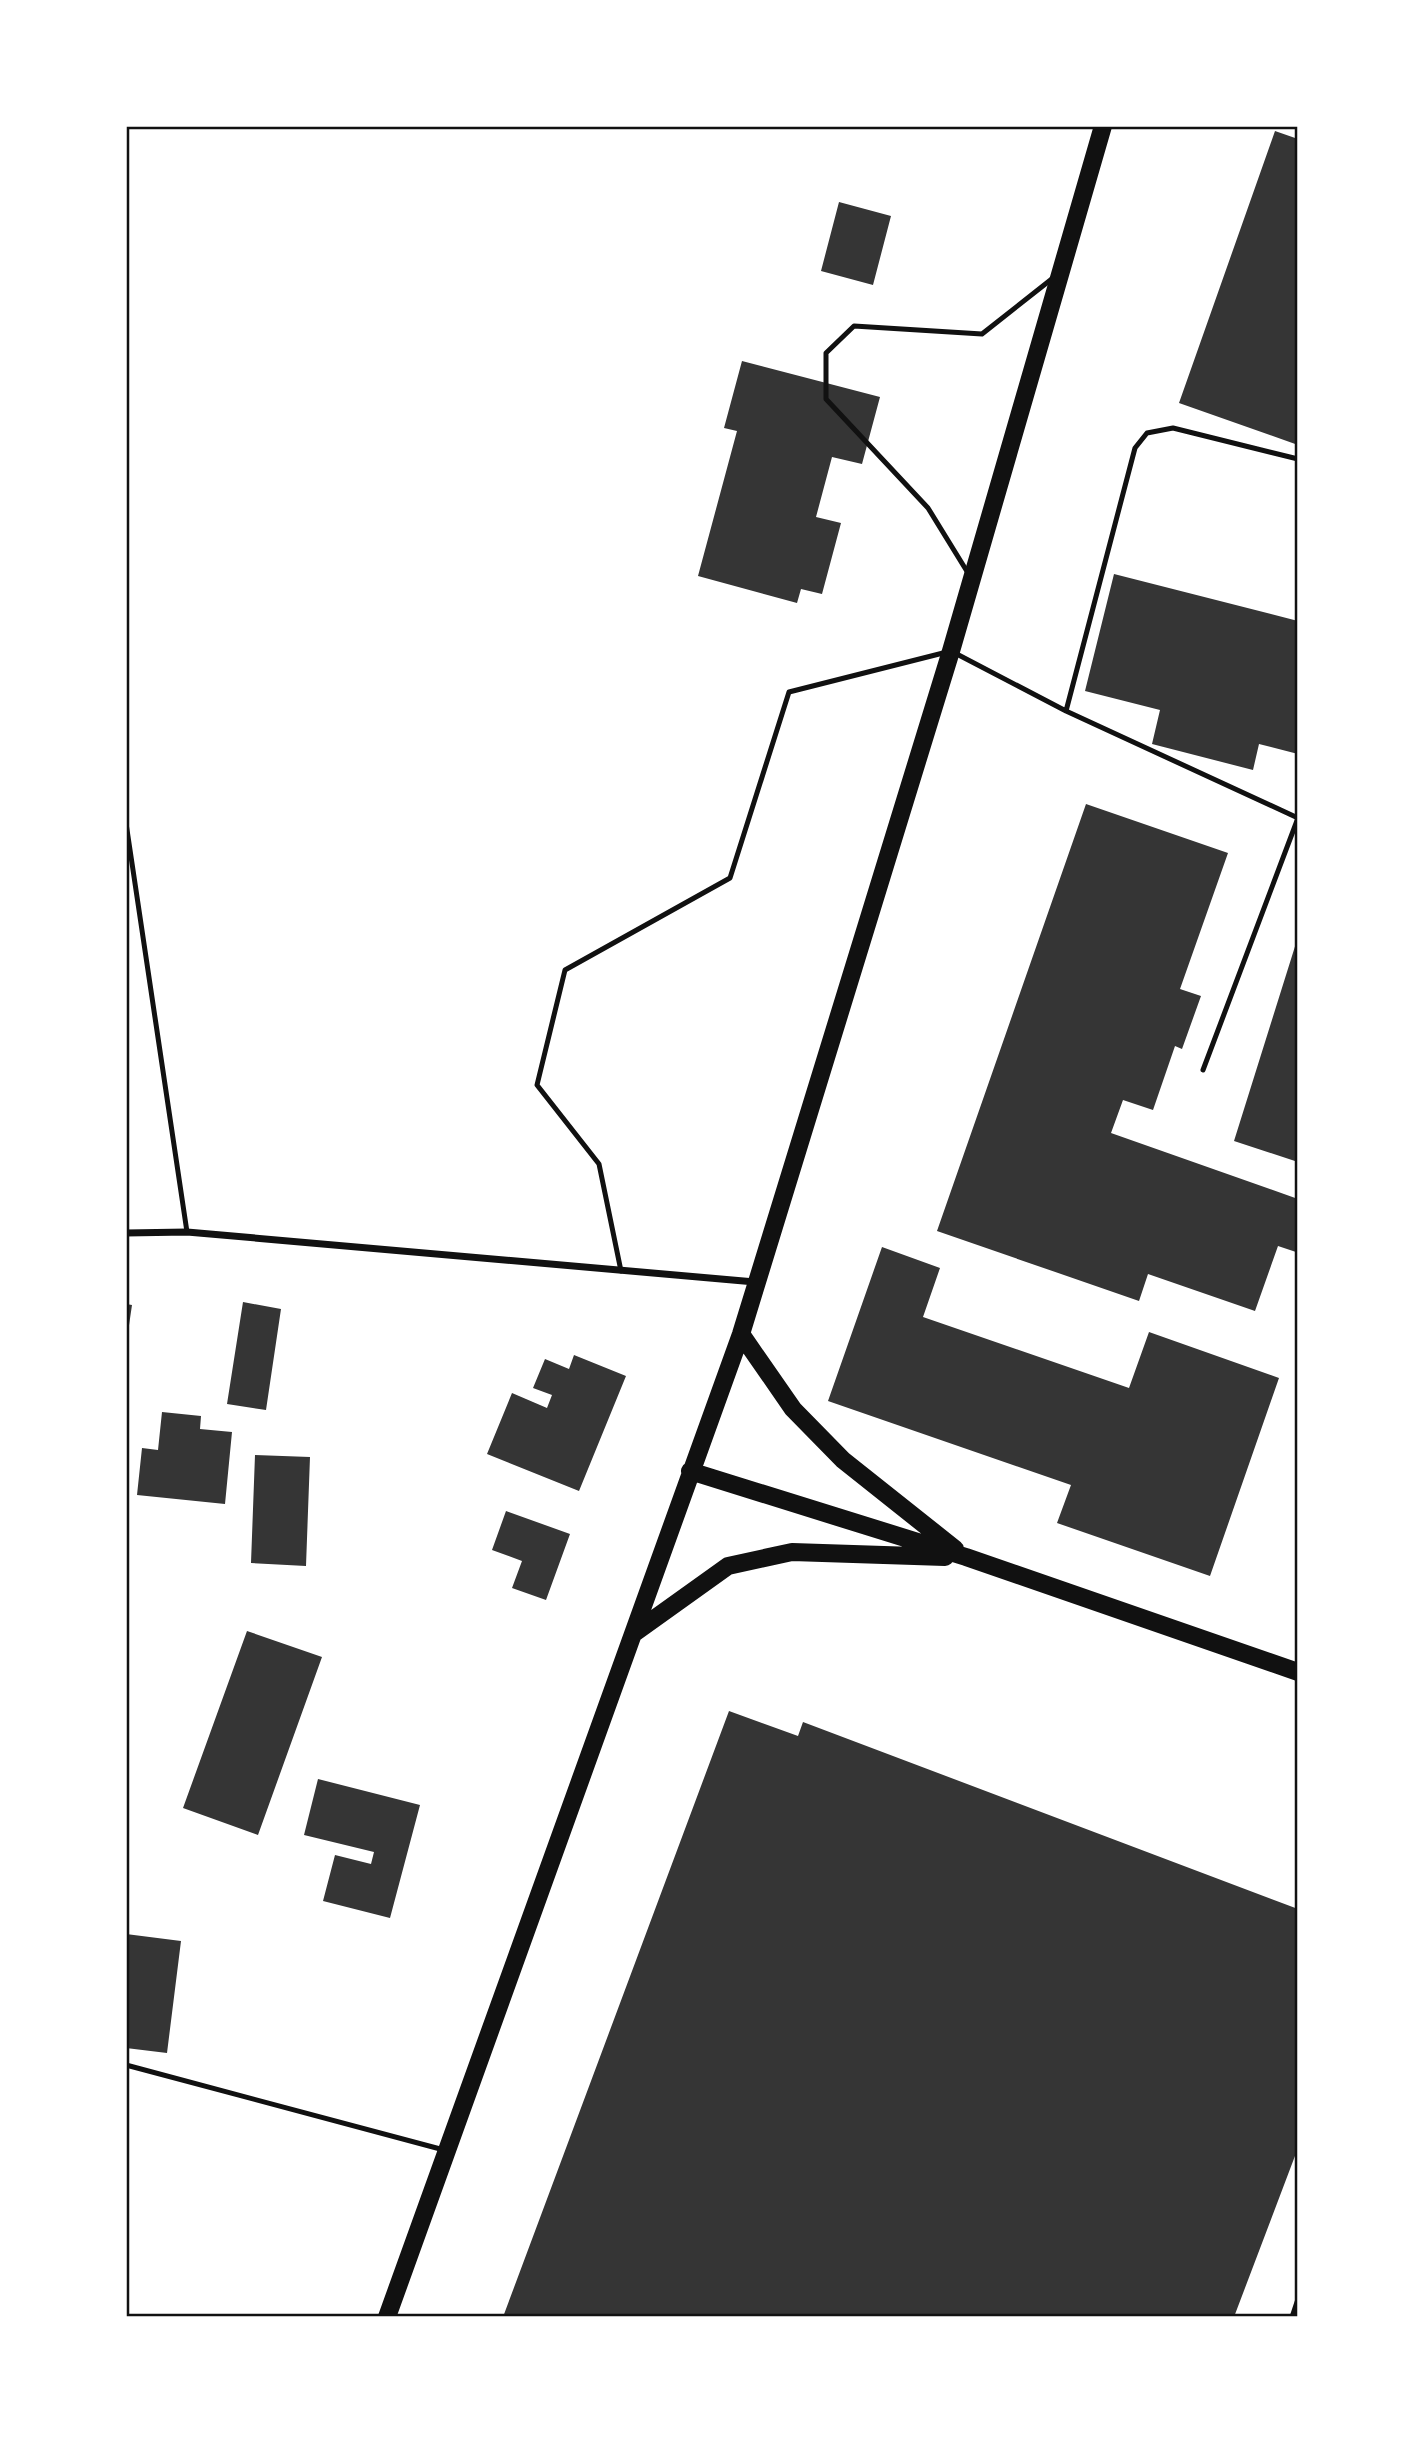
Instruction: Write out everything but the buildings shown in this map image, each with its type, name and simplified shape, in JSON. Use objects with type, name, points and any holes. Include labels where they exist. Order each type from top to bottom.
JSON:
[{"type":"main road","points":[[387,2317],[741,1334],[951,651],[1103,126]]},
{"type":"main road","points":[[741,1334],[793,1409],[844,1460],[966,1557]]},
{"type":"main road","points":[[690,1472],[966,1557],[1298,1672]]},
{"type":"main road","points":[[633,1634],[728,1566],[792,1552],[966,1557]]},
{"type":"street","points":[[126,1233],[187,1232],[756,1282]]},
{"type":"lane","points":[[972,580],[929,508],[826,399],[826,353],[854,326],[982,334],[1061,272]]},
{"type":"lane","points":[[1066,711],[1135,448],[1147,433],[1173,428],[1298,459]]},
{"type":"lane","points":[[621,1272],[599,1164],[537,1085],[565,970],[730,878],[789,692],[951,651],[1066,711],[1298,818],[1203,1070]]},
{"type":"lane","points":[[126,822],[187,1232]]},
{"type":"lane","points":[[126,2065],[447,2151]]},
{"type":"lane","points":[[1292,2317],[1298,2299]]}]
